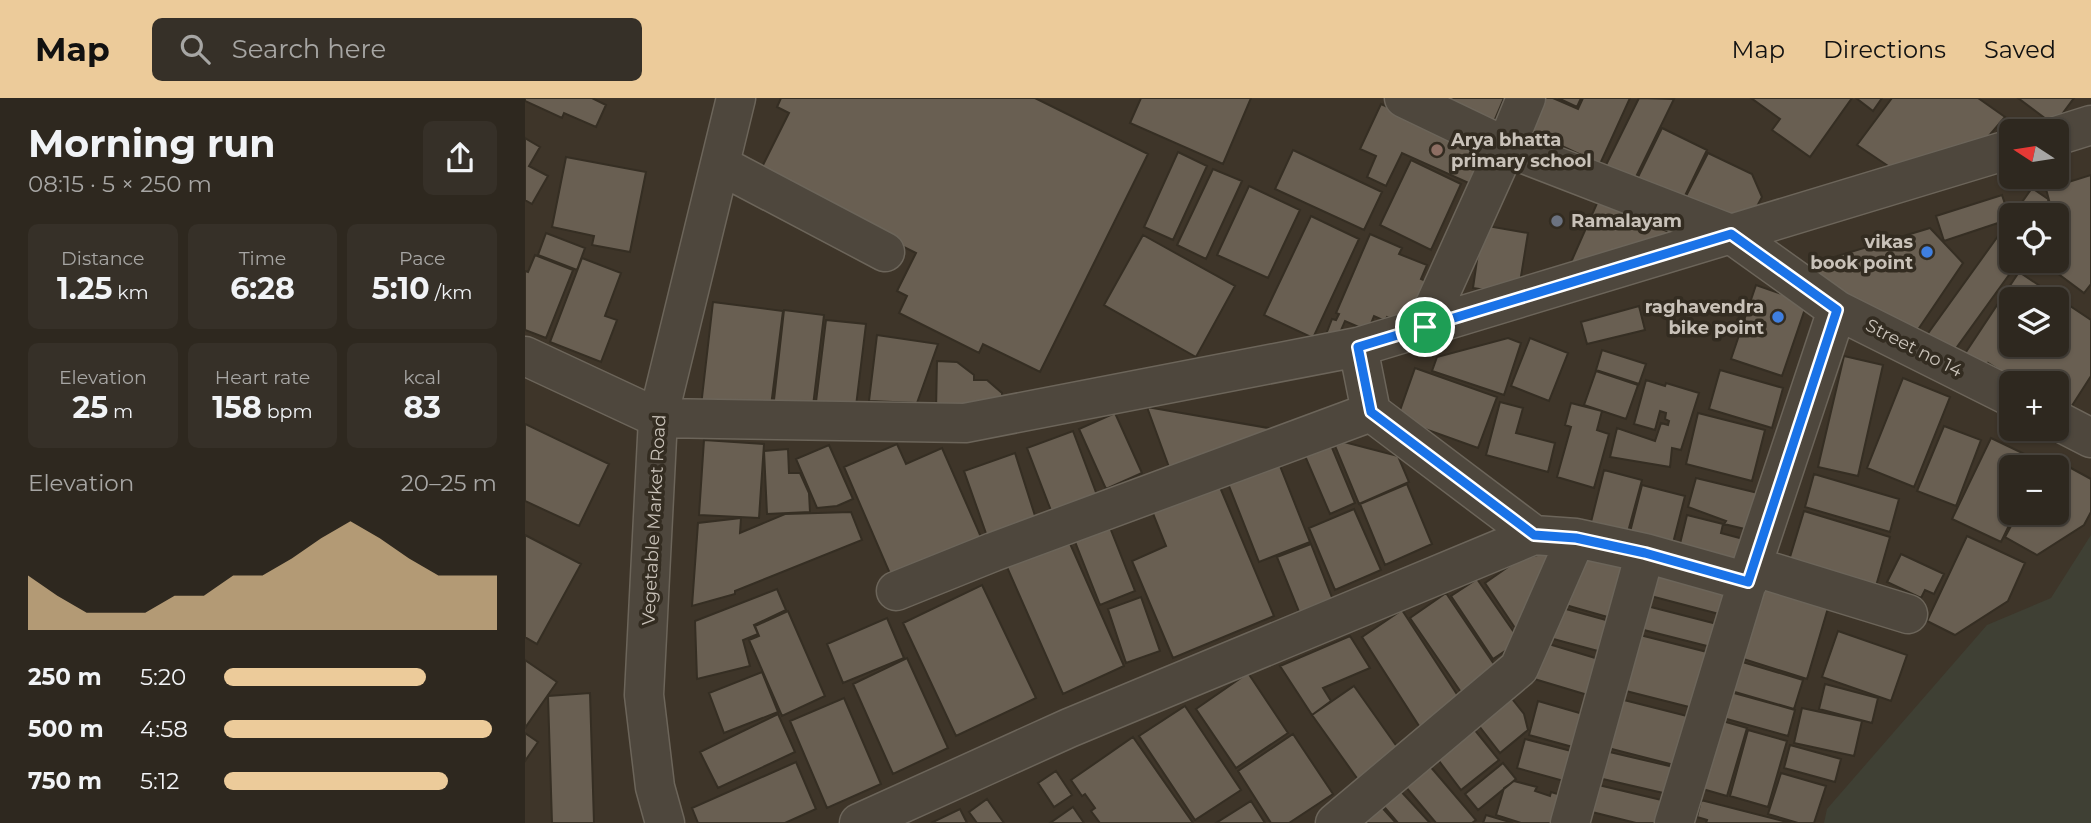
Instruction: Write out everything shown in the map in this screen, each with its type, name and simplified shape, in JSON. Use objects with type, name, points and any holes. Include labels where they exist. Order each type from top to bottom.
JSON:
[{"type":"street","name":"Vegetable Market Road","points":[[665,823],[655,787],[644,695],[658,418],[737,98]]},
{"type":"street","name":"Street no 14","points":[[1404,98],[1506,147],[1731,234],[1837,310],[1999,391]]},
{"type":"street","points":[[1425,327],[1526,98]]},
{"type":"street","points":[[2069,132],[2091,125]]},
{"type":"street","points":[[525,356],[658,418],[965,423],[1358,347],[1999,153]]},
{"type":"street","points":[[720,165],[885,252]]},
{"type":"street","points":[[1674,823],[1750,574],[1837,310]]},
{"type":"street","points":[[1358,347],[1371,412],[1534,535]]},
{"type":"street","points":[[895,591],[1371,412]]},
{"type":"street","points":[[2069,427],[2091,438]]},
{"type":"street","points":[[859,823],[1069,728],[1534,535],[1576,538],[1750,574],[1908,614]]},
{"type":"street","points":[[1335,823],[1519,668],[1576,538]]},
{"type":"street","points":[[1570,823],[1645,553]]},
{"type":"shaded area","points":[[2091,535],[2091,823],[1824,823],[1827,809],[1987,625],[2051,598]]},
{"type":"building","points":[[525,98],[592,98],[606,105],[596,127],[564,113],[562,118],[525,101]]},
{"type":"building","points":[[781,98],[1035,98],[1148,154],[1040,372],[983,344],[979,353],[899,313],[907,296],[897,291],[916,253],[758,175],[789,113],[777,107]]},
{"type":"building","points":[[1141,98],[1251,98],[1223,164],[1130,123]]},
{"type":"building","points":[[1430,98],[1504,98],[1493,124]]},
{"type":"building","points":[[1543,98],[1553,98],[1578,109],[1583,98],[1630,98],[1600,164],[1528,130]]},
{"type":"building","points":[[1558,98],[1581,98],[1577,107]]},
{"type":"building","points":[[1639,98],[1674,99],[1633,183],[1604,169]]},
{"type":"building","points":[[1751,98],[1852,98],[1810,157],[1772,130],[1780,119]]},
{"type":"building","points":[[1856,98],[1882,98],[1873,111]]},
{"type":"building","points":[[1892,98],[1978,98],[2005,117],[1999,119],[1999,124],[1976,151],[1906,178],[1857,145]]},
{"type":"building","points":[[2018,98],[2074,98],[2058,119],[2046,119]]},
{"type":"building","points":[[1381,104],[1488,152],[1473,185],[1402,153],[1386,186],[1367,177],[1376,156],[1360,149]]},
{"type":"building","points":[[1662,128],[1707,150],[1681,204],[1636,181]]},
{"type":"building","points":[[525,138],[540,147],[529,166],[548,176],[532,204],[525,200]]},
{"type":"building","points":[[1293,150],[1382,192],[1364,230],[1275,189]]},
{"type":"building","points":[[1178,152],[1207,166],[1173,240],[1144,227]]},
{"type":"building","points":[[1708,153],[1752,174],[1762,197],[1746,227],[1684,200]]},
{"type":"building","points":[[566,157],[646,172],[630,252],[592,245],[594,236],[552,227]]},
{"type":"building","points":[[1411,160],[1461,184],[1431,250],[1380,225]]},
{"type":"building","points":[[1213,169],[1242,181],[1206,259],[1177,245]]},
{"type":"building","points":[[2091,175],[2091,284],[2084,293],[2057,273],[2069,273],[2069,203],[2050,203],[2046,189],[2069,189],[2069,182]]},
{"type":"building","points":[[1249,186],[1300,210],[1268,278],[1217,255]]},
{"type":"building","points":[[2033,189],[2048,199],[2049,203],[2021,203]]},
{"type":"building","points":[[2002,195],[2005,203],[1999,203],[1999,223],[1944,241],[1936,216]]},
{"type":"building","points":[[1598,201],[1678,236],[1568,269]]},
{"type":"building","points":[[1311,216],[1359,239],[1313,338],[1264,315]]},
{"type":"building","points":[[1482,225],[1528,233],[1518,295],[1473,288]]},
{"type":"building","points":[[1930,228],[1963,263],[1915,334],[1801,267]]},
{"type":"building","points":[[546,233],[585,248],[577,270],[538,255]]},
{"type":"building","points":[[1370,234],[1402,248],[1399,254],[1427,265],[1421,279],[1426,281],[1411,315],[1401,323],[1387,317],[1385,321],[1374,316],[1368,331],[1345,321],[1336,342],[1325,337],[1332,319],[1336,320],[1339,314],[1336,313]]},
{"type":"building","points":[[1143,235],[1235,286],[1196,357],[1104,305]]},
{"type":"building","points":[[1999,235],[1999,273],[2010,273],[1949,358],[1924,339]]},
{"type":"building","points":[[535,255],[573,270],[546,338],[525,330],[525,271],[528,272]]},
{"type":"building","points":[[582,258],[621,273],[605,316],[617,320],[601,362],[550,342]]},
{"type":"building","points":[[2020,273],[2042,287],[2009,287]]},
{"type":"building","points":[[1756,285],[1807,303],[1782,376],[1731,359]]},
{"type":"building","points":[[713,302],[783,311],[770,414],[701,406]]},
{"type":"building","points":[[1999,302],[1999,357],[2069,357],[2069,305],[2091,320],[2091,376],[2069,410],[2069,371],[2000,371],[1988,363],[1983,372],[1962,358]]},
{"type":"building","points":[[1639,306],[1645,330],[1587,344],[1581,322]]},
{"type":"building","points":[[784,310],[824,315],[812,414],[773,409]]},
{"type":"building","points":[[826,320],[866,324],[856,406],[816,402]]},
{"type":"building","points":[[877,335],[938,344],[917,403],[869,401]]},
{"type":"building","points":[[1508,338],[1521,343],[1504,395],[1432,371],[1437,357]]},
{"type":"building","points":[[1530,338],[1568,353],[1549,401],[1511,386]]},
{"type":"building","points":[[1602,350],[1646,364],[1639,384],[1596,370]]},
{"type":"building","points":[[1844,356],[1883,365],[1858,476],[1818,467]]},
{"type":"building","points":[[937,361],[957,362],[974,375],[974,380],[987,380],[1002,393],[1003,411],[936,411]]},
{"type":"building","points":[[1415,368],[1497,397],[1478,448],[1397,419]]},
{"type":"building","points":[[1720,370],[1783,388],[1772,428],[1709,409]]},
{"type":"building","points":[[1596,371],[1638,385],[1626,419],[1584,405]]},
{"type":"building","points":[[1903,378],[1950,397],[1914,487],[1867,468]]},
{"type":"building","points":[[1646,380],[1699,393],[1681,450],[1672,448],[1670,467],[1610,457],[1617,428],[1655,441],[1661,423],[1668,425],[1666,413],[1660,411],[1655,430],[1634,424]]},
{"type":"building","points":[[1500,402],[1523,408],[1516,433],[1555,443],[1548,472],[1486,455]]},
{"type":"building","points":[[1571,403],[1602,411],[1597,430],[1609,434],[1594,488],[1557,477],[1571,427],[1565,425]]},
{"type":"building","points":[[1147,407],[1280,430],[1173,478]]},
{"type":"building","points":[[1115,413],[1142,473],[1106,489],[1079,429]]},
{"type":"building","points":[[1698,413],[1765,430],[1752,481],[1686,464]]},
{"type":"building","points":[[525,424],[609,464],[579,526],[525,501]]},
{"type":"building","points":[[1944,426],[1981,440],[1956,506],[1917,491]]},
{"type":"building","points":[[1073,431],[1100,503],[1055,521],[1027,448]]},
{"type":"building","points":[[1328,438],[1355,503],[1330,514],[1302,449]]},
{"type":"building","points":[[1991,438],[2026,455],[1999,455],[1999,525],[2009,525],[2001,542],[1952,519]]},
{"type":"building","points":[[704,440],[764,444],[759,518],[699,515]]},
{"type":"building","points":[[1344,442],[1398,456],[1409,482],[1359,504],[1335,446]]},
{"type":"building","points":[[897,444],[906,464],[942,448],[981,537],[891,576],[844,467]]},
{"type":"building","points":[[829,445],[853,499],[837,506],[817,508],[796,459]]},
{"type":"building","points":[[788,449],[789,473],[800,473],[809,493],[810,512],[767,514],[764,451]]},
{"type":"building","points":[[1015,453],[1037,522],[988,539],[964,471]]},
{"type":"building","points":[[1278,461],[1310,542],[1259,562],[1227,481]]},
{"type":"building","points":[[2069,467],[2091,479],[2091,512],[2084,525],[2037,555],[2005,537],[2012,525],[2069,525]]},
{"type":"building","points":[[1604,470],[1642,480],[1625,543],[1588,534]]},
{"type":"building","points":[[1214,473],[1274,616],[1173,658],[1132,561],[1166,546],[1148,501]]},
{"type":"building","points":[[1814,474],[1899,499],[1890,532],[1805,507]]},
{"type":"building","points":[[1696,478],[1758,493],[1749,530],[1724,524],[1726,521],[1688,507]]},
{"type":"building","points":[[1407,484],[1432,544],[1385,565],[1360,504]]},
{"type":"building","points":[[1642,485],[1685,496],[1671,551],[1628,540]]},
{"type":"building","points":[[1354,509],[1381,570],[1335,590],[1309,528]]},
{"type":"building","points":[[1804,511],[1890,537],[1874,593],[1787,567]]},
{"type":"building","points":[[851,512],[862,540],[735,591],[735,594],[692,606],[698,523],[741,518],[740,533],[785,514]]},
{"type":"building","points":[[1687,515],[1723,524],[1721,533],[1747,540],[1737,576],[1676,560]]},
{"type":"building","points":[[1107,520],[1135,591],[1100,605],[1072,534]]},
{"type":"building","points":[[1064,530],[1124,666],[1063,694],[1003,558]]},
{"type":"building","points":[[525,535],[581,564],[537,644],[525,637]]},
{"type":"building","points":[[1967,536],[2025,563],[2008,601],[1955,635],[1927,621]]},
{"type":"building","points":[[1311,544],[1333,600],[1300,614],[1277,557]]},
{"type":"building","points":[[1579,544],[1635,559],[1618,620],[1562,604]]},
{"type":"building","points":[[1557,550],[1523,640],[1485,583],[1518,560]]},
{"type":"building","points":[[1901,554],[1944,574],[1934,594],[1925,590],[1921,598],[1887,582]]},
{"type":"building","points":[[1650,568],[1726,588],[1719,614],[1643,594]]},
{"type":"building","points":[[1477,579],[1520,641],[1493,659],[1451,596]]},
{"type":"building","points":[[982,585],[1036,698],[956,736],[903,623]]},
{"type":"building","points":[[1756,586],[1828,608],[1807,679],[1734,656]]},
{"type":"building","points":[[777,589],[786,610],[754,625],[758,634],[743,640],[750,666],[697,679],[695,621]]},
{"type":"building","points":[[1446,593],[1502,676],[1467,701],[1410,618]]},
{"type":"building","points":[[1141,597],[1160,651],[1126,663],[1108,609]]},
{"type":"building","points":[[1643,605],[1717,624],[1711,647],[1636,628]]},
{"type":"building","points":[[1555,606],[1617,623],[1609,654],[1546,637]]},
{"type":"building","points":[[1402,610],[1462,702],[1421,729],[1362,637]]},
{"type":"building","points":[[788,611],[825,696],[782,716],[749,640],[759,636],[755,626]]},
{"type":"building","points":[[887,618],[904,658],[843,683],[827,644]]},
{"type":"building","points":[[1838,631],[1907,655],[1891,701],[1822,677]]},
{"type":"building","points":[[1632,633],[1711,653],[1697,709],[1618,689]]},
{"type":"building","points":[[1350,636],[1370,668],[1323,688],[1331,701],[1312,715],[1280,666]]},
{"type":"building","points":[[1542,642],[1602,660],[1591,696],[1531,678]]},
{"type":"building","points":[[907,658],[948,748],[893,774],[853,684]]},
{"type":"building","points":[[1729,658],[1803,680],[1794,709],[1721,688]]},
{"type":"building","points":[[525,660],[557,682],[525,728]]},
{"type":"building","points":[[762,672],[778,712],[724,733],[709,693]]},
{"type":"building","points":[[1248,673],[1288,733],[1236,768],[1196,709]]},
{"type":"building","points":[[1825,684],[1878,698],[1872,723],[1819,709]]},
{"type":"building","points":[[1354,686],[1400,751],[1359,781],[1312,715]]},
{"type":"building","points":[[1723,690],[1795,710],[1788,736],[1716,716]]},
{"type":"building","points":[[590,693],[594,823],[552,823],[548,696]]},
{"type":"building","points":[[1509,695],[1524,714],[1528,730],[1500,753],[1476,722]]},
{"type":"building","points":[[844,698],[881,784],[827,808],[790,721]]},
{"type":"building","points":[[1616,698],[1695,718],[1682,767],[1604,747]]},
{"type":"building","points":[[1538,701],[1590,716],[1580,749],[1529,735]]},
{"type":"building","points":[[1185,706],[1241,790],[1195,820],[1139,736]]},
{"type":"building","points":[[1802,708],[1862,721],[1854,756],[1794,743]]},
{"type":"building","points":[[778,714],[795,752],[718,788],[700,752]]},
{"type":"building","points":[[1712,718],[1747,728],[1727,796],[1692,786]]},
{"type":"building","points":[[1470,724],[1499,760],[1461,790],[1433,753]]},
{"type":"building","points":[[1748,730],[1787,741],[1768,807],[1730,796]]},
{"type":"building","points":[[525,733],[538,742],[525,761]]},
{"type":"building","points":[[1293,734],[1333,794],[1289,823],[1271,823],[1238,771]]},
{"type":"building","points":[[1133,737],[1193,823],[1100,823],[1091,811],[1095,808],[1071,780]]},
{"type":"building","points":[[1525,739],[1579,753],[1571,783],[1517,768]]},
{"type":"building","points":[[1790,745],[1841,759],[1835,782],[1784,768]]},
{"type":"building","points":[[1601,750],[1678,768],[1672,795],[1594,777]]},
{"type":"building","points":[[796,762],[816,809],[785,823],[698,823],[692,808]]},
{"type":"building","points":[[1503,763],[1516,779],[1478,810],[1465,794]]},
{"type":"building","points":[[1429,765],[1476,820],[1472,823],[1436,823],[1405,786]]},
{"type":"building","points":[[1056,771],[1072,795],[1054,807],[1038,783]]},
{"type":"building","points":[[1781,773],[1826,786],[1814,823],[1798,823],[1768,814]]},
{"type":"building","points":[[1514,781],[1537,787],[1535,791],[1550,796],[1551,792],[1574,799],[1567,823],[1521,823],[1496,815],[1504,788]]},
{"type":"building","points":[[1590,783],[1670,802],[1664,823],[1636,823],[1584,810]]},
{"type":"building","points":[[1397,787],[1430,823],[1398,823],[1380,802]]},
{"type":"building","points":[[987,799],[1004,823],[977,823],[969,812]]},
{"type":"building","points":[[1701,800],[1791,823],[1706,823],[1707,820],[1697,817]]},
{"type":"building","points":[[1251,801],[1265,823],[1216,823]]},
{"type":"building","points":[[1377,802],[1396,823],[1360,823]]},
{"type":"building","points":[[1073,807],[1084,823],[1050,823]]},
{"type":"building","points":[[960,809],[967,823],[931,823]]},
{"type":"building","points":[[1486,815],[1513,823],[1483,823]]},
{"type":"place","name":"Arya bhatta primary school","points":[[1437,150]]},
{"type":"place","name":"Ramalayam","points":[[1557,221]]},
{"type":"place","name":"vikas book point","points":[[1927,252]]},
{"type":"place","name":"raghavendra bike point","points":[[1778,317]]},
{"type":"route","points":[[1731,234],[1837,310],[1748,582],[1645,553],[1576,538],[1534,535],[1371,412],[1358,347],[1425,327],[1731,234]]}]
